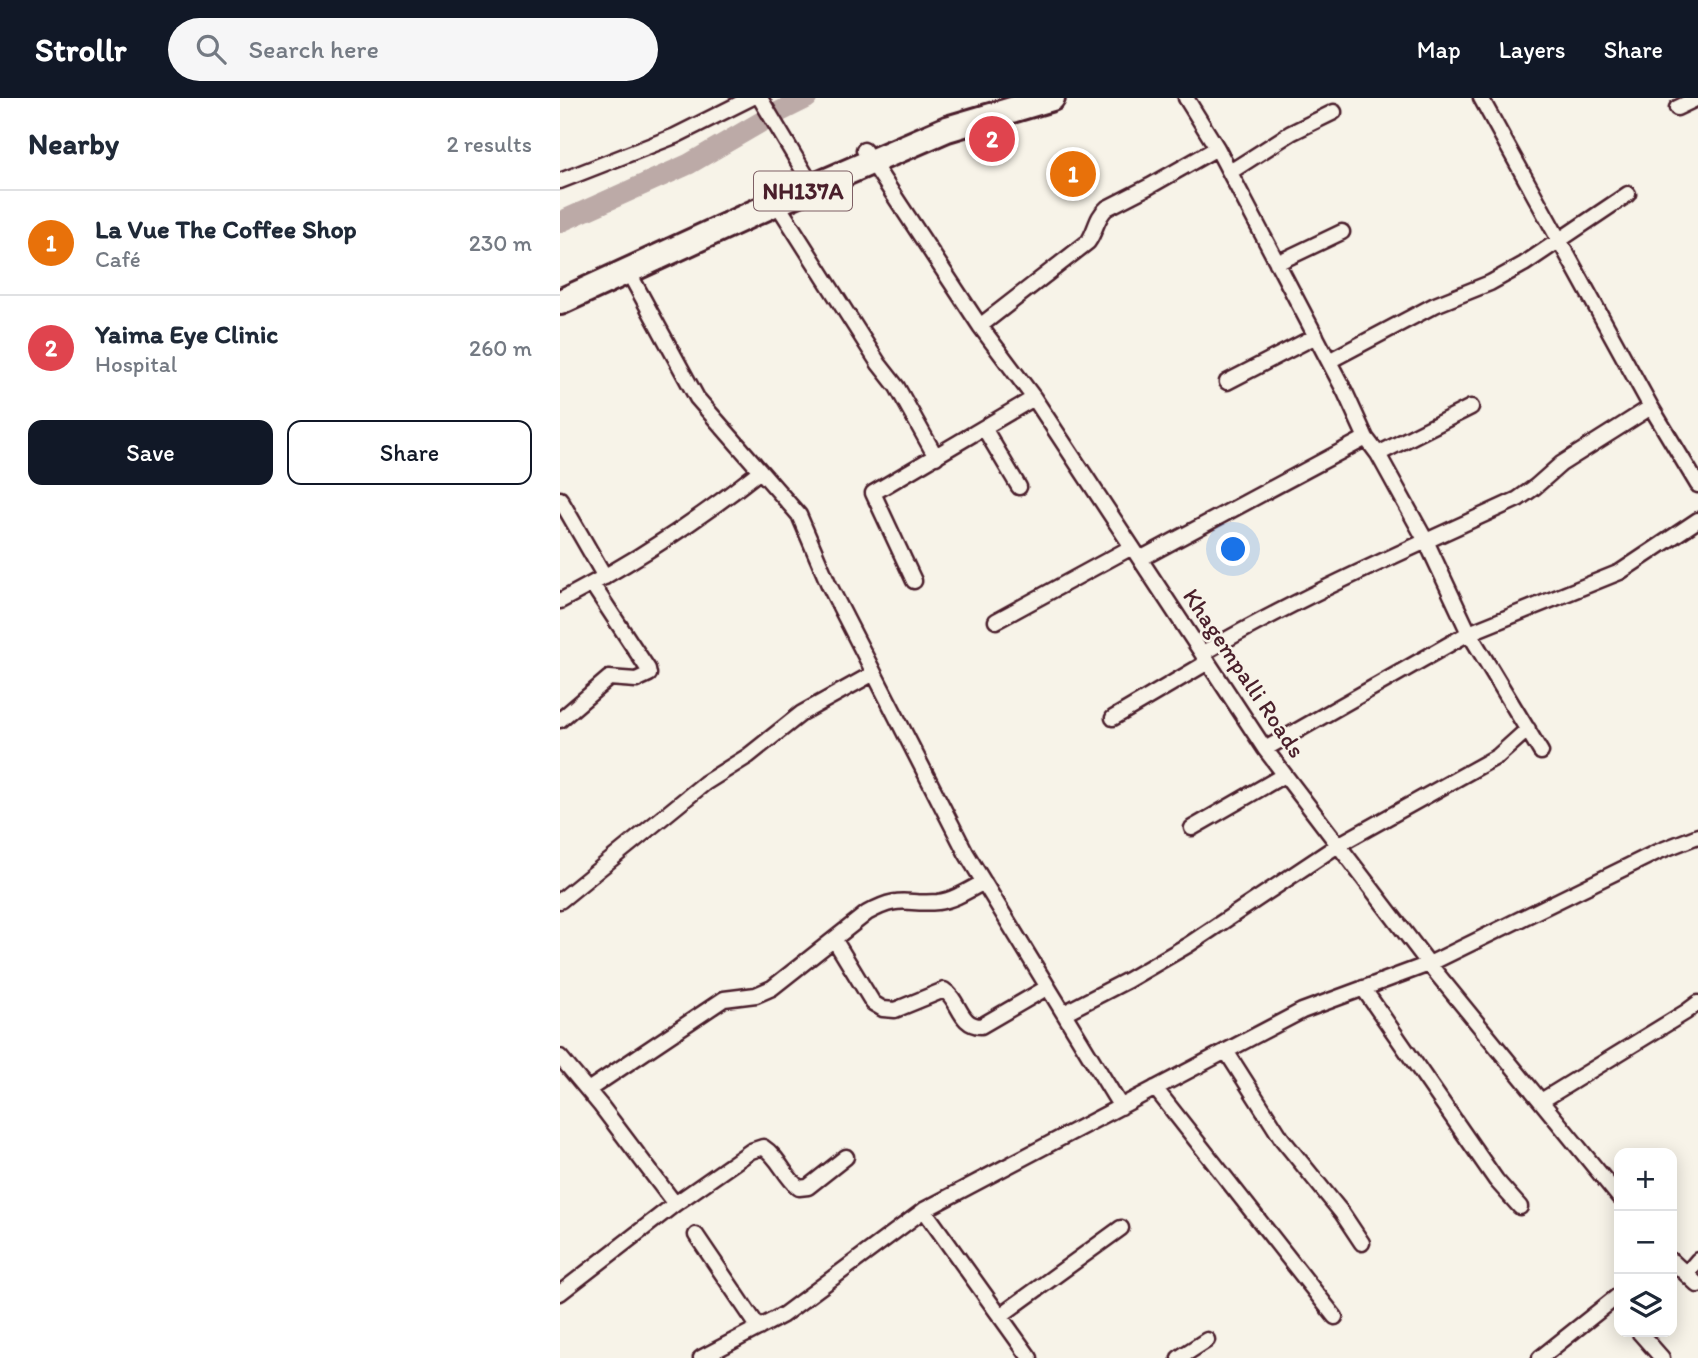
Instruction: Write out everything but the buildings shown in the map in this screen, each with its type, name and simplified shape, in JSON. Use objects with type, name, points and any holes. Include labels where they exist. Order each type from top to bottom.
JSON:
[{"type":"highway","name":"NH137A","points":[[560,286],[867,156],[952,113],[995,98]]},
{"type":"highway","name":"NH137A","points":[[867,156],[979,117],[1052,98]]},
{"type":"highway","name":"NH137A","points":[[560,302],[628,271],[772,197]]},
{"type":"street","points":[[560,181],[675,136],[751,98]]},
{"type":"street","points":[[760,98],[810,181]]},
{"type":"street","points":[[1186,98],[1217,148],[1278,262],[1366,438],[1378,454],[1426,541],[1469,633],[1541,752]]},
{"type":"street","points":[[1481,98],[1651,407],[1698,485]]},
{"type":"street","points":[[1677,108],[1698,98]]},
{"type":"street","points":[[1230,172],[1292,133],[1334,112]]},
{"type":"street","points":[[980,326],[1088,242],[1101,212],[1217,148]]},
{"type":"street","name":"Khagempalli Roads","points":[[867,156],[980,326],[1034,398],[1265,749],[1429,964],[1614,1191]]},
{"type":"street","points":[[1329,361],[1435,305],[1490,283],[1524,264],[1629,194]]},
{"type":"street","points":[[772,197],[879,364],[897,387],[936,457]]},
{"type":"street","points":[[1278,262],[1342,232]]},
{"type":"street","points":[[628,271],[697,398],[799,515],[829,586],[966,853],[1121,1107]]},
{"type":"street","points":[[1227,382],[1316,336]]},
{"type":"street","points":[[914,581],[873,493],[1034,398]]},
{"type":"street","points":[[1113,718],[1277,611],[1527,494],[1561,464],[1651,407]]},
{"type":"street","points":[[1378,454],[1471,408]]},
{"type":"street","points":[[984,428],[1019,487]]},
{"type":"street","points":[[996,621],[1366,438]]},
{"type":"street","points":[[560,601],[599,581],[690,525],[760,471]]},
{"type":"street","points":[[560,499],[599,581],[649,674],[636,680],[609,678],[560,720]]},
{"type":"street","points":[[1265,749],[1469,633],[1620,572],[1698,520]]},
{"type":"street","points":[[560,901],[705,783],[747,756],[802,713],[874,673]]},
{"type":"street","points":[[1064,1013],[1129,980],[1188,945],[1338,845],[1498,756],[1528,729]]},
{"type":"street","points":[[1192,828],[1284,775]]},
{"type":"street","points":[[701,1358],[783,1315],[924,1210],[1302,1011],[1429,964],[1657,852],[1698,836]]},
{"type":"street","points":[[588,1090],[724,999],[756,995],[772,988],[867,913],[883,904],[897,900],[937,902],[953,898],[984,882]]},
{"type":"street","points":[[834,939],[873,1003],[883,1009],[895,1010],[944,990],[953,995],[965,1020],[972,1026],[981,1026],[1048,987]]},
{"type":"street","points":[[1363,988],[1496,1180],[1520,1207]]},
{"type":"street","points":[[1541,1101],[1698,1003]]},
{"type":"street","points":[[1226,1051],[1282,1139],[1342,1213],[1362,1243]]},
{"type":"street","points":[[561,1059],[675,1204]]},
{"type":"street","points":[[1155,1088],[1335,1317]]},
{"type":"street","points":[[560,1293],[675,1204],[751,1151],[763,1147],[774,1154],[789,1180],[799,1188],[808,1186],[846,1157]]},
{"type":"street","points":[[924,1210],[1030,1358]]},
{"type":"street","points":[[1000,1316],[1121,1228]]},
{"type":"street","points":[[696,1235],[759,1328]]},
{"type":"street","points":[[1686,1274],[1698,1259]]},
{"type":"street","points":[[1677,1266],[1698,1285]]},
{"type":"street","points":[[1540,1358],[1614,1304]]},
{"type":"street","points":[[1643,1337],[1662,1358]]},
{"type":"street","points":[[1180,1358],[1207,1340]]},
{"type":"waterway","points":[[560,222],[689,164],[807,98]]},
{"type":"place","name":"Yaima Eye Clinic","points":[[992,139]]},
{"type":"place","name":"La Vue The Coffee Shop","points":[[1073,174]]}]
